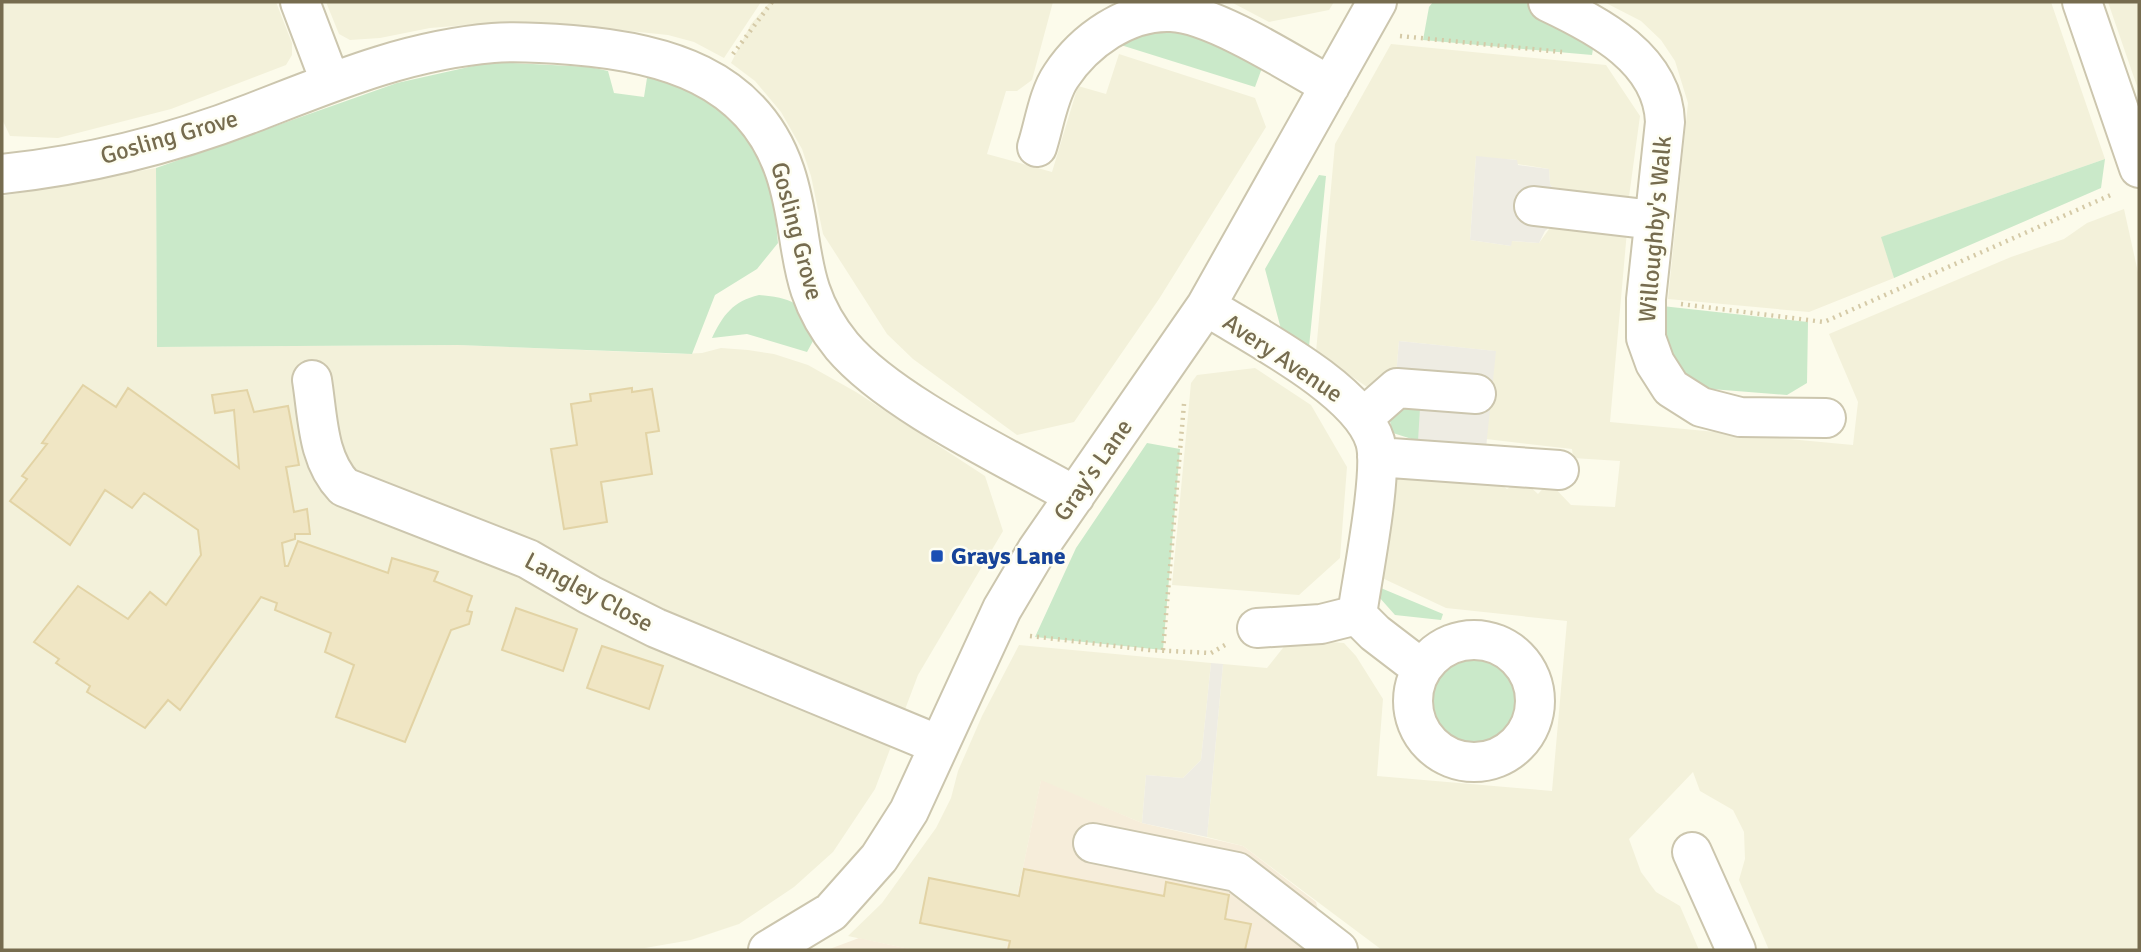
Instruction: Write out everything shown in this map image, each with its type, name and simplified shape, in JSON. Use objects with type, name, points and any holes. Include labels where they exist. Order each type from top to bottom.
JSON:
[{"type":"street","points":[[300,2],[330,80]]},
{"type":"street","name":"Willoughby's Walk","points":[[1548,2],[1618,40],[1649,72],[1665,101],[1646,299],[1646,338],[1655,363],[1671,388],[1700,407],[1740,417],[1826,418]]},
{"type":"street","points":[[2082,2],[2127,181]]},
{"type":"street","points":[[1037,147],[1059,78],[1080,52],[1111,28],[1144,14],[1174,7],[1242,37],[1331,86]]},
{"type":"street","name":"Gray's Lane","points":[[768,950],[831,912],[879,858],[909,811],[991,631],[1037,550],[1206,306],[1371,13]]},
{"type":"street","name":"Gosling Grove","points":[[2,174],[59,166],[182,138],[330,80],[396,59],[449,48],[542,42],[647,54],[683,66],[713,82],[752,113],[785,172],[806,281],[819,311],[843,347],[885,385],[1075,496]]},
{"type":"street","points":[[1534,206],[1654,220]]},
{"type":"street","name":"Avery Avenue","points":[[1206,306],[1307,370],[1342,395],[1364,417],[1376,442],[1378,470],[1357,615]]},
{"type":"street","name":"Langley Close","points":[[312,380],[324,460],[332,475],[344,487],[528,559],[590,596],[656,628],[939,745]]},
{"type":"street","points":[[1364,417],[1397,388],[1476,394]]},
{"type":"street","points":[[1377,457],[1559,470]]},
{"type":"street","points":[[1258,628],[1321,624],[1357,615],[1375,633],[1422,669]]},
{"type":"street","points":[[1093,843],[1237,873],[1338,950]]},
{"type":"street","points":[[1692,852],[1736,950]]},
{"type":"path","points":[[713,82],[772,2]]},
{"type":"path","points":[[1371,13],[1389,35],[1566,53]]},
{"type":"path","points":[[1646,299],[1824,322],[2127,181]]},
{"type":"path","points":[[1163,650],[1187,367],[1171,357]]},
{"type":"path","points":[[991,631],[1212,653],[1258,628]]},
{"type":"shaded area","points":[[2,2],[276,2],[292,43],[292,55],[286,65],[171,109],[58,138],[10,136],[2,119]]},
{"type":"shaded area","points":[[326,2],[761,2],[724,58],[694,42],[668,35],[571,25],[492,23],[430,28],[380,38],[350,40],[339,34]]},
{"type":"shaded area","points":[[770,2],[1053,2],[1032,80],[1017,91],[1006,91],[987,154],[1052,172],[1078,86],[1106,94],[1119,54],[1255,98],[1266,127],[1159,299],[1074,422],[1017,435],[913,359],[887,334],[823,234],[811,176],[802,149],[781,112],[755,81],[731,63],[751,24]]},
{"type":"shaded area","points":[[1231,2],[1334,2],[1329,10],[1269,22]]},
{"type":"shaded area","points":[[1604,2],[2051,2],[2105,159],[1882,237],[1894,278],[1809,312],[1668,299],[1688,103],[1675,61],[1661,40],[1641,21]]},
{"type":"shaded area","points":[[2108,2],[2139,2],[2139,92],[2109,5]]},
{"type":"shaded area","points":[[1391,44],[1606,65],[1640,116],[1628,204],[1558,196],[1550,184],[1549,169],[1517,164],[1517,160],[1476,157],[1470,240],[1511,246],[1511,241],[1539,243],[1552,225],[1627,231],[1610,422],[1853,445],[1858,402],[1829,334],[2011,257],[2064,239],[2087,223],[2124,209],[2139,277],[2139,950],[1769,950],[1739,880],[1745,859],[1744,832],[1733,810],[1700,791],[1693,772],[1629,839],[1641,872],[1656,892],[1680,906],[1699,950],[1382,950],[1243,846],[1207,837],[1223,664],[1267,668],[1290,639],[1344,643],[1356,656],[1383,699],[1377,776],[1552,791],[1567,621],[1446,608],[1380,577],[1391,476],[1418,480],[1429,471],[1439,482],[1458,472],[1474,485],[1488,475],[1507,489],[1522,479],[1538,494],[1549,482],[1571,505],[1615,507],[1620,461],[1573,458],[1572,449],[1486,439],[1495,351],[1399,341],[1396,376],[1370,389],[1316,352],[1335,144]]},
{"type":"shaded area","points":[[1476,156],[1517,160],[1518,165],[1549,169],[1550,184],[1558,196],[1552,225],[1545,231],[1539,243],[1512,241],[1511,246],[1470,240]]},
{"type":"shaded area","points":[[156,168],[157,347],[458,345],[681,354],[702,353],[721,348],[774,354],[808,365],[856,392],[985,476],[1003,531],[918,675],[875,789],[833,852],[794,887],[739,924],[691,940],[645,948],[2,950],[2,196]]},
{"type":"shaded area","points":[[1399,341],[1496,351],[1486,448],[1418,441],[1396,376]]},
{"type":"shaded area","points":[[1255,368],[1311,405],[1347,467],[1340,558],[1299,595],[1172,585],[1191,383],[1197,375]]},
{"type":"shaded area","points":[[1019,645],[1211,663],[1201,760],[1183,778],[1146,775],[1142,823],[1041,781],[1006,950],[914,950],[848,936],[882,903],[936,828],[951,798],[958,771],[982,716]]},
{"type":"shaded area","points":[[1211,663],[1223,664],[1207,837],[1142,823],[1146,775],[1183,778],[1201,760]]},
{"type":"shaded area","points":[[1041,780],[1142,823],[1243,846],[1316,902],[1328,950],[1006,950]]},
{"type":"shaded area","points":[[859,938],[914,950],[827,950]]},
{"type":"green space","points":[[1433,2],[1525,2],[1595,37],[1592,55],[1423,40],[1429,7]]},
{"type":"green space","points":[[1179,26],[1262,68],[1255,87],[1108,41]]},
{"type":"green space","points":[[491,62],[590,67],[608,71],[614,93],[644,97],[647,78],[655,73],[693,86],[739,120],[772,185],[778,243],[757,269],[715,295],[692,354],[458,345],[157,347],[156,168],[397,83]]},
{"type":"green space","points":[[2105,159],[2101,188],[1894,278],[1881,237]]},
{"type":"green space","points":[[1319,175],[1326,176],[1309,347],[1281,329],[1265,269]]},
{"type":"green space","points":[[759,295],[791,301],[797,305],[820,338],[813,341],[807,352],[747,334],[712,338],[730,310],[742,301]]},
{"type":"green space","points":[[1662,306],[1808,322],[1807,383],[1787,395],[1711,389],[1686,375],[1669,351],[1659,320]]},
{"type":"green space","points":[[1386,406],[1420,408],[1418,441],[1393,433]]},
{"type":"green space","points":[[1147,443],[1180,449],[1163,650],[1035,637],[1076,548]]},
{"type":"green space","points":[[1376,586],[1443,614],[1441,620],[1395,615],[1379,597]]},
{"type":"green space","points":[[1473,647],[1491,651],[1507,661],[1517,677],[1521,695],[1517,713],[1507,729],[1491,739],[1473,743],[1455,739],[1439,729],[1429,713],[1425,695],[1429,677],[1439,661],[1455,651]]},
{"type":"building","points":[[83,385],[116,407],[128,388],[239,468],[234,410],[215,413],[212,395],[247,390],[254,412],[288,406],[299,465],[286,467],[294,512],[307,509],[310,534],[295,534],[295,539],[282,543],[285,566],[288,566],[298,541],[388,573],[392,558],[438,572],[434,581],[472,596],[467,611],[472,612],[469,624],[451,630],[405,742],[336,717],[354,665],[325,652],[331,633],[275,610],[277,603],[261,597],[180,710],[168,700],[145,728],[87,692],[90,686],[56,663],[59,659],[34,642],[78,586],[128,619],[150,592],[166,605],[201,555],[198,530],[144,493],[132,508],[105,490],[70,545],[10,501],[27,479],[22,476],[47,444],[42,443]]},
{"type":"building","points":[[632,388],[632,392],[652,389],[659,431],[646,433],[652,474],[601,482],[607,522],[564,529],[551,449],[577,445],[571,404],[591,401],[590,394]]},
{"type":"building","points":[[516,608],[577,629],[563,671],[502,650]]},
{"type":"building","points":[[602,646],[663,666],[649,709],[587,688]]},
{"type":"building","points":[[1024,869],[1164,896],[1166,882],[1229,895],[1225,919],[1251,924],[1245,950],[1008,950],[1010,941],[920,923],[929,878],[1019,896]]},
{"type":"place","name":"Grays Lane","points":[[937,556]]}]
